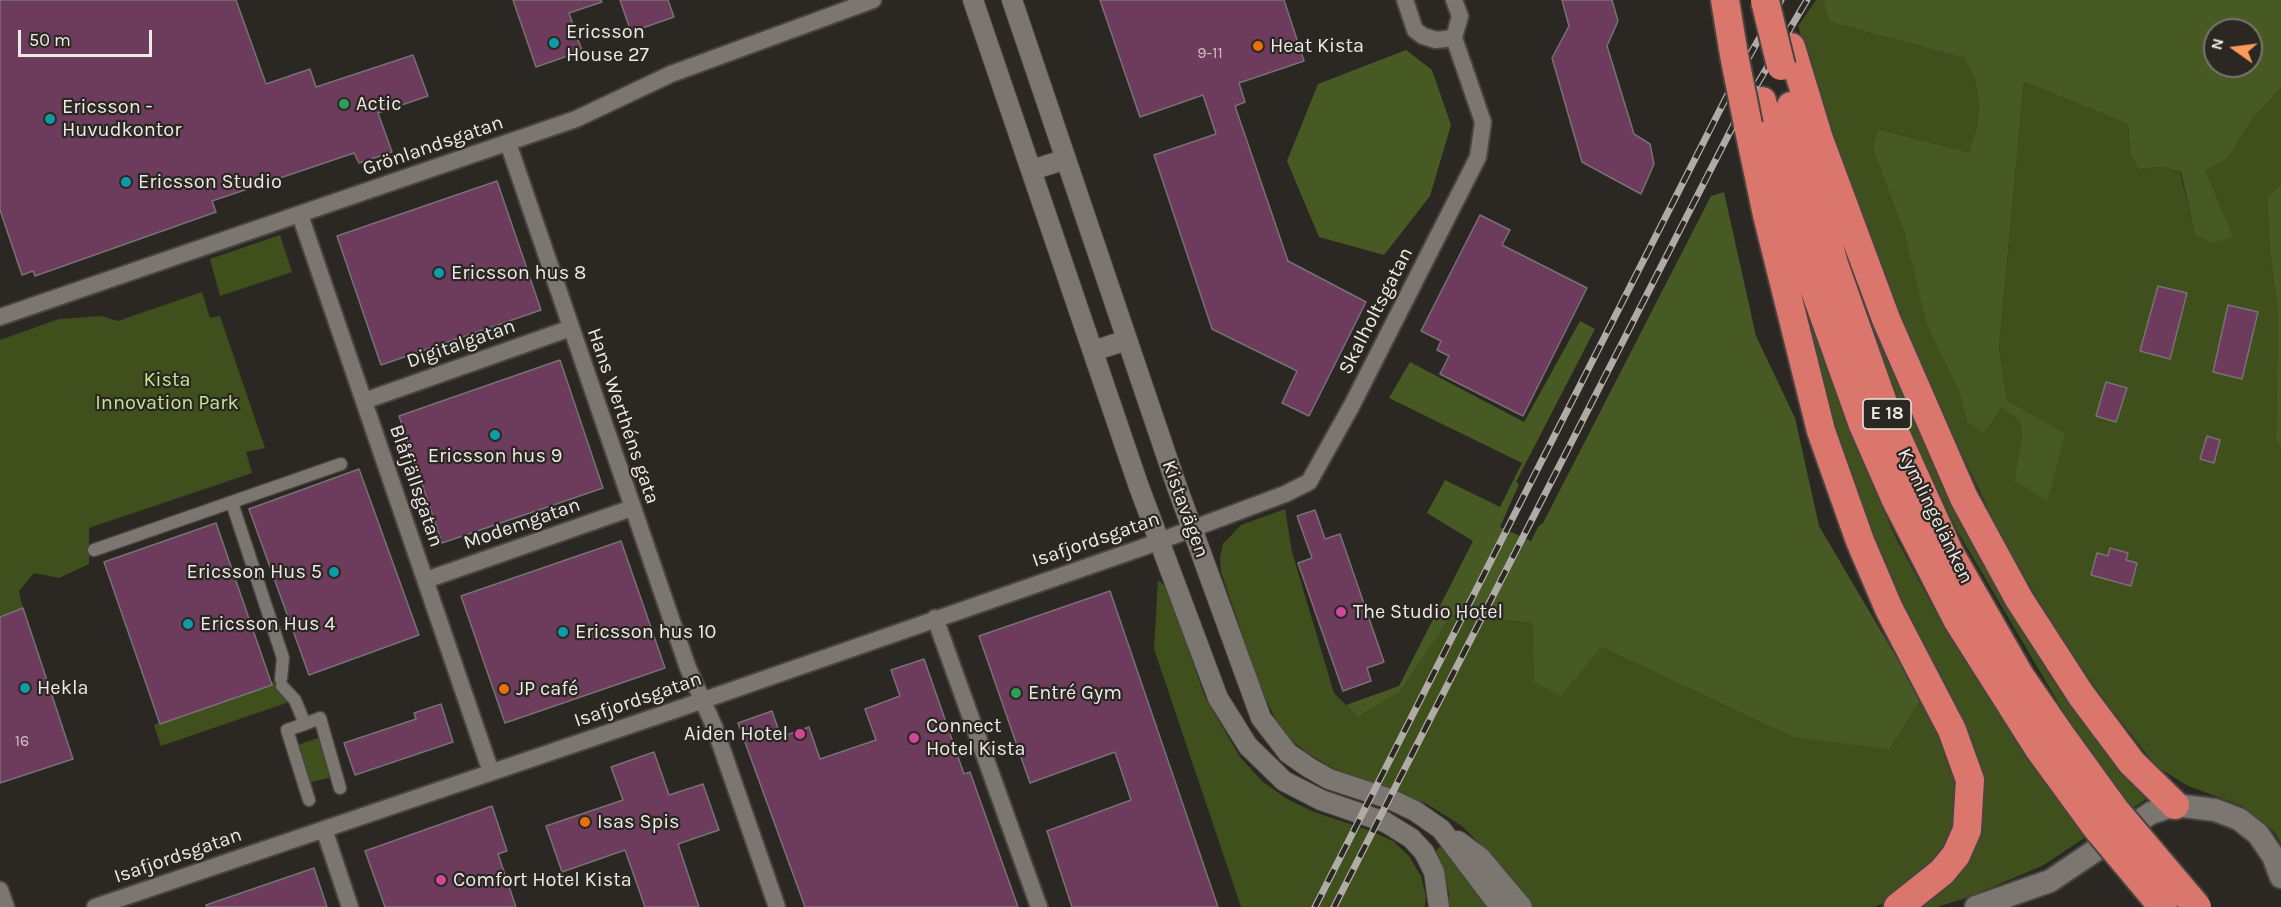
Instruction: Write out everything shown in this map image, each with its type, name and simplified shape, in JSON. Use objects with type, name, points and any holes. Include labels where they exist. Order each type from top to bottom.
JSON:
[{"type":"highway","points":[[1725,0],[1740,45],[1748,125],[1767,215],[1825,442],[1860,541],[1889,609],[1952,730],[1970,780],[1967,830],[1956,855],[1935,879],[1898,907]]},
{"type":"highway","name":"Kymlingelänken","points":[[1737,0],[1740,45],[1762,101],[1808,270],[1863,425],[1900,508],[1952,610],[2002,694],[2115,810],[2197,907]]},
{"type":"highway","name":"Kymlingelänken","points":[[1765,0],[1786,56],[1827,242],[1860,345],[1888,417],[1949,552],[2020,676],[2050,742],[2096,827],[2163,907]]},
{"type":"highway","points":[[1771,0],[1786,56],[1820,139],[1886,319],[1964,498],[2019,599],[2081,695],[2132,763],[2175,805]]},
{"type":"main road","points":[[1976,907],[2050,881],[2151,813],[2175,805],[2215,810],[2239,819],[2258,834],[2273,856],[2281,877]]},
{"type":"street","name":"Grönlandsgatan","points":[[0,317],[576,119],[671,74],[746,44],[873,0]]},
{"type":"street","name":"Kistavägen","points":[[973,0],[1159,540],[1218,698],[1248,746],[1284,781],[1305,793],[1384,822],[1411,838],[1424,852],[1434,872],[1439,907]]},
{"type":"street","name":"Kistavägen","points":[[1012,0],[1192,528],[1251,696],[1261,718],[1274,738],[1288,753],[1329,779],[1390,799],[1415,811],[1441,829],[1500,907]]},
{"type":"street","points":[[1405,0],[1415,30],[1423,36],[1436,39],[1454,38]]},
{"type":"street","name":"Skalholtsgatan","points":[[1192,528],[1285,494],[1309,482],[1322,462],[1478,157],[1483,138],[1483,122],[1454,38],[1460,16],[1454,0]]},
{"type":"street","name":"Hans Werthéns gata","points":[[508,143],[688,668],[703,700],[777,907]]},
{"type":"street","points":[[1032,170],[1066,159]]},
{"type":"street","name":"Blåfjällsgatan","points":[[300,215],[491,772]]},
{"type":"street","name":"Digitalgatan","points":[[364,401],[571,328]]},
{"type":"street","points":[[1093,351],[1127,340]]},
{"type":"street","points":[[94,549],[341,464]]},
{"type":"street","points":[[232,503],[283,658],[281,683],[296,700],[305,724]]},
{"type":"street","name":"Modemgatan","points":[[426,580],[632,508]]},
{"type":"street","name":"Isafjordsgatan","points":[[95,907],[703,700],[1192,528]]},
{"type":"street","points":[[935,618],[1039,907]]},
{"type":"street","points":[[309,800],[287,730],[320,718],[340,788]]},
{"type":"street","points":[[324,829],[350,907]]},
{"type":"street","points":[[1441,829],[1480,857],[1522,907]]},
{"type":"street","points":[[0,890],[6,907]]},
{"type":"green space","points":[[1816,0],[1825,0],[1823,3],[1830,22],[1964,58],[1975,80],[1979,103],[1977,126],[1969,152],[1879,129],[1873,149],[1904,232],[1926,321],[1959,392],[1967,422],[2001,408],[2019,420],[2022,434],[2016,481],[2065,435],[2007,400],[1999,348],[2024,82],[2128,124],[2130,153],[2138,169],[2163,167],[2180,172],[2195,233],[2224,215],[2206,171],[2228,158],[2253,118],[2281,88],[2281,184],[2267,199],[2270,252],[2278,315],[2276,439],[2281,449],[2281,844],[2275,833],[2243,806],[2188,786],[2156,766],[2104,700],[2058,632],[2006,546],[1914,353],[1870,242],[1798,26]]},
{"type":"green space","points":[[1825,0],[2281,0],[2281,88],[2253,118],[2228,158],[2206,171],[2233,237],[2212,243],[2195,234],[2181,172],[2163,167],[2138,169],[2130,153],[2128,124],[2024,82],[1999,348],[2007,400],[2065,434],[2047,501],[2015,481],[2022,434],[2019,420],[2001,408],[1984,433],[1967,422],[1959,392],[1926,322],[1904,232],[1873,149],[1878,129],[1969,152],[1977,126],[1979,103],[1975,80],[1964,58],[1830,22],[1823,3]]},
{"type":"green space","points":[[1406,50],[1432,70],[1451,125],[1430,196],[1384,255],[1319,237],[1287,161],[1318,84]]},
{"type":"green space","points":[[2281,184],[2281,449],[2276,439],[2278,315],[2270,252],[2267,199]]},
{"type":"green space","points":[[1724,192],[1756,336],[1795,418],[1819,526],[1921,699],[1889,749],[1792,737],[1601,647],[1561,696],[1534,682],[1532,623],[1452,615],[1400,692],[1358,717],[1346,705],[1399,686],[1473,541],[1427,513],[1445,480],[1500,507],[1522,463],[1389,398],[1410,362],[1524,422],[1580,321],[1595,329],[1516,482],[1519,484],[1500,527],[1531,541],[1538,527],[1543,523],[1711,196]]},
{"type":"green space","points":[[1835,218],[1886,343],[2147,798],[2132,809],[2072,726],[1958,532],[1911,433],[1868,318]]},
{"type":"green space","points":[[280,235],[292,272],[220,296],[210,259]]},
{"type":"green space","points":[[1787,241],[1822,356],[1863,462],[1895,536],[1934,609],[2026,758],[2086,837],[2042,866],[1966,898],[1937,907],[1916,907],[1974,837],[1894,598],[1831,428]]},
{"type":"green space","name":"Kista Innovation Park","points":[[202,292],[210,318],[220,316],[265,448],[246,452],[252,473],[89,528],[89,564],[59,578],[34,573],[19,591],[23,608],[0,617],[0,340],[59,319],[101,316],[118,321]]},
{"type":"green space","points":[[1285,509],[1292,552],[1334,693],[1358,717],[1400,692],[1452,615],[1532,623],[1534,681],[1601,647],[1792,737],[1921,699],[1946,750],[1955,781],[1956,807],[1952,831],[1936,857],[1916,880],[1887,902],[1874,907],[1531,907],[1492,856],[1462,826],[1427,804],[1334,769],[1307,753],[1285,735],[1261,690],[1221,572],[1220,557],[1223,544],[1241,525]]},
{"type":"green space","points":[[1158,580],[1167,588],[1205,697],[1240,757],[1262,781],[1287,799],[1314,812],[1371,831],[1393,841],[1409,856],[1421,876],[1426,896],[1425,907],[1241,907],[1154,649]]},
{"type":"green space","points":[[281,679],[295,700],[161,746],[154,725]]},
{"type":"green space","points":[[320,737],[332,777],[308,783],[295,746]]},
{"type":"green space","points":[[1442,844],[1490,907],[1449,907],[1449,894],[1443,870],[1435,852]]},
{"type":"building","points":[[0,0],[236,0],[266,84],[310,69],[316,87],[413,55],[428,96],[378,113],[392,152],[359,163],[354,153],[212,201],[216,212],[35,276],[33,271],[22,275],[0,210]]},
{"type":"building","name":"Ericsson House 27","points":[[513,0],[601,0],[602,2],[569,13],[582,51],[536,67]]},
{"type":"building","name":"Ericsson House 27","points":[[620,0],[668,0],[674,17],[631,32]]},
{"type":"building","points":[[1100,0],[1284,0],[1304,61],[1239,83],[1245,102],[1235,106],[1288,261],[1366,302],[1309,416],[1282,403],[1297,371],[1212,329],[1154,155],[1216,134],[1203,95],[1140,117]]},
{"type":"building","points":[[1562,0],[1612,0],[1618,21],[1607,46],[1634,134],[1650,144],[1654,164],[1641,194],[1582,162],[1552,58],[1569,26]]},
{"type":"building","name":"Ericsson hus 8","points":[[497,181],[541,310],[381,365],[337,236]]},
{"type":"building","points":[[1480,215],[1510,230],[1502,245],[1587,288],[1523,416],[1440,374],[1449,356],[1437,350],[1441,341],[1421,331]]},
{"type":"building","points":[[2158,286],[2187,293],[2170,359],[2140,351]]},
{"type":"building","points":[[2228,305],[2258,312],[2242,379],[2213,372]]},
{"type":"building","name":"Ericsson hus 9","points":[[560,360],[603,488],[442,543],[399,416]]},
{"type":"building","points":[[2106,382],[2127,388],[2116,422],[2096,416]]},
{"type":"building","points":[[2207,436],[2220,440],[2214,463],[2200,459]]},
{"type":"building","name":"Ericsson Hus 5","points":[[359,469],[419,635],[309,675],[249,509]]},
{"type":"building","name":"The Studio Hotel","points":[[1315,510],[1325,539],[1340,534],[1384,662],[1367,668],[1371,681],[1343,691],[1298,563],[1312,558],[1297,516]]},
{"type":"building","name":"Ericsson Hus 4","points":[[216,523],[272,685],[160,724],[104,562]]},
{"type":"building","name":"Ericsson hus 10","points":[[621,541],[665,668],[505,723],[461,596]]},
{"type":"building","points":[[2110,548],[2128,553],[2126,560],[2137,563],[2131,586],[2091,575],[2097,553],[2108,556]]},
{"type":"building","points":[[1110,591],[1218,907],[1072,907],[1047,831],[1131,800],[1115,752],[1030,783],[979,636]]},
{"type":"building","name":"Hekla","points":[[23,608],[73,759],[0,783],[0,617]]},
{"type":"building","points":[[924,659],[964,774],[970,772],[1018,907],[805,907],[738,723],[772,711],[781,737],[809,727],[820,759],[876,740],[865,709],[900,696],[891,670]]},
{"type":"building","points":[[441,704],[453,742],[355,775],[344,743],[416,719],[414,713]]},
{"type":"building","points":[[654,752],[669,795],[703,784],[719,830],[678,844],[699,907],[645,907],[625,850],[562,872],[546,826],[623,800],[611,767]]},
{"type":"building","name":"Comfort Hotel Kista","points":[[492,806],[507,851],[498,854],[516,907],[385,907],[365,851]]},
{"type":"building","points":[[314,868],[327,907],[207,907],[206,905]]},
{"type":"railway","points":[[1315,907],[1729,92],[1781,0]]},
{"type":"railway","points":[[1334,907],[1736,120],[1807,0]]},
{"type":"place","name":"Ericsson House 27","points":[[554,43]]},
{"type":"place","name":"Heat Kista","points":[[1258,46]]},
{"type":"place","name":"Actic","points":[[344,104]]},
{"type":"place","name":"Ericsson - Huvudkontor","points":[[50,119]]},
{"type":"place","name":"Ericsson Studio","points":[[126,182]]},
{"type":"place","name":"Ericsson hus 8","points":[[439,273]]},
{"type":"place","name":"Ericsson hus 9","points":[[495,435]]},
{"type":"place","name":"Ericsson Hus 5","points":[[334,572]]},
{"type":"place","name":"The Studio Hotel","points":[[1341,612]]},
{"type":"place","name":"Ericsson Hus 4","points":[[188,624]]},
{"type":"place","name":"Ericsson hus 10","points":[[563,632]]},
{"type":"place","name":"Hekla","points":[[25,688]]},
{"type":"place","name":"JP café","points":[[504,689]]},
{"type":"place","name":"Entré Gym","points":[[1016,693]]},
{"type":"place","name":"Aiden Hotel","points":[[800,734]]},
{"type":"place","name":"Connect Hotel Kista","points":[[914,738]]},
{"type":"place","name":"Isas Spis","points":[[585,822]]},
{"type":"place","name":"Comfort Hotel Kista","points":[[441,880]]}]
